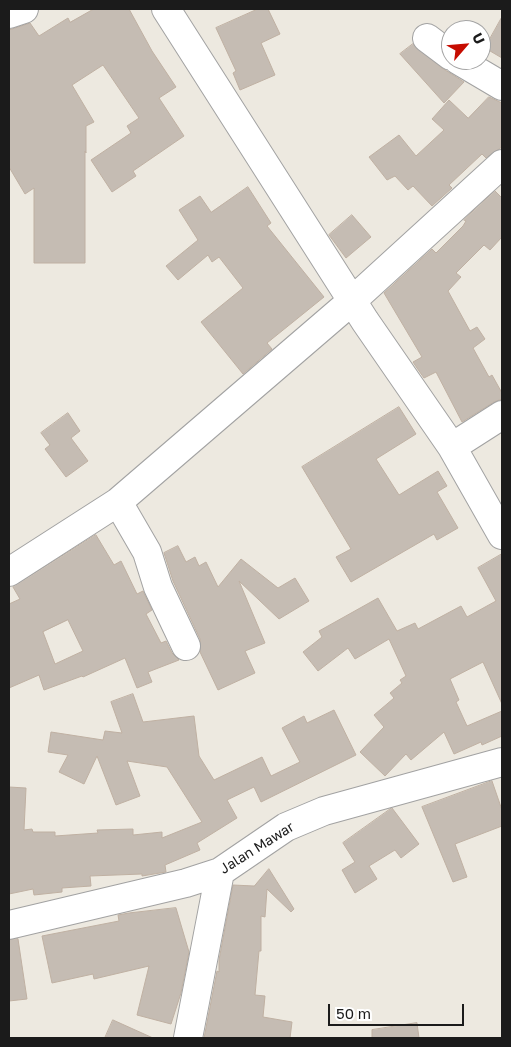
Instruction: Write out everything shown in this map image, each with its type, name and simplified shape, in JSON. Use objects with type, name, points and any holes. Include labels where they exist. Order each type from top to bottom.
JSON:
[{"type":"street","points":[[9,14],[24,9]]},
{"type":"street","points":[[166,9],[353,300],[452,447],[502,535]]},
{"type":"street","points":[[427,38],[441,48]]},
{"type":"street","points":[[475,70],[502,86]]},
{"type":"street","points":[[9,572],[118,502],[353,300],[502,164]]},
{"type":"street","points":[[452,447],[502,415]]},
{"type":"street","points":[[118,502],[151,560],[158,586],[186,646]]},
{"type":"street","name":"Jalan Mawar","points":[[9,925],[186,883],[220,872],[286,827],[324,811],[502,762]]},
{"type":"street","points":[[188,1038],[220,872]]},
{"type":"building","points":[[94,9],[129,9],[152,51],[176,87],[159,98],[184,136],[133,171],[136,176],[112,192],[91,160],[131,133],[127,126],[139,118],[103,65],[72,85],[94,122],[86,126],[85,263],[34,263],[34,188],[25,194],[9,167],[9,30],[30,23],[39,36],[68,18],[70,22]]},
{"type":"building","points":[[258,9],[268,9],[280,34],[261,43],[275,75],[240,90],[233,73],[236,71],[216,28]]},
{"type":"building","points":[[502,17],[502,58],[491,52],[491,37]]},
{"type":"building","points":[[413,44],[441,67],[441,70],[445,70],[464,82],[444,103],[400,54]]},
{"type":"building","points":[[489,97],[502,103],[502,147],[486,158],[482,154],[449,185],[452,188],[432,206],[413,186],[408,190],[395,176],[387,180],[369,157],[399,135],[416,156],[444,130],[432,119],[449,100],[468,118]]},
{"type":"building","points":[[248,187],[271,223],[267,226],[324,297],[267,343],[272,349],[243,374],[201,322],[243,288],[219,257],[212,262],[208,255],[178,280],[166,266],[198,240],[179,210],[200,196],[211,212]]},
{"type":"building","points":[[495,191],[502,198],[502,237],[490,250],[484,245],[456,273],[461,277],[448,291],[470,331],[477,327],[485,339],[473,348],[489,377],[492,375],[502,393],[502,399],[462,422],[436,372],[424,378],[413,362],[422,357],[384,293],[432,249],[436,253],[463,226],[466,221],[464,220]]},
{"type":"building","points":[[352,215],[371,237],[346,258],[329,235]]},
{"type":"building","points":[[399,407],[416,434],[376,459],[399,495],[438,471],[447,486],[437,492],[458,528],[437,540],[434,534],[351,582],[336,557],[351,549],[302,467]]},
{"type":"building","points":[[68,413],[80,431],[71,438],[88,461],[66,477],[45,449],[50,445],[41,433]]},
{"type":"building","points":[[96,535],[114,565],[121,561],[137,594],[143,591],[152,610],[146,614],[161,643],[166,641],[172,653],[179,660],[148,672],[152,682],[137,688],[125,658],[83,677],[44,690],[39,675],[9,688],[9,604],[20,599],[13,587]],"holes":[[[68,620],[83,651],[55,664],[43,632]]]},
{"type":"building","points":[[178,546],[186,562],[195,557],[199,566],[206,562],[218,587],[241,559],[278,588],[295,578],[309,601],[279,619],[239,581],[265,643],[245,651],[255,673],[218,690],[200,652],[200,639],[173,581],[164,553]]},
{"type":"building","points":[[502,554],[502,704],[483,662],[450,679],[459,700],[456,702],[467,726],[502,711],[502,736],[482,745],[481,742],[454,754],[444,732],[411,760],[406,754],[385,776],[360,752],[384,727],[374,715],[394,698],[390,693],[402,683],[400,680],[406,676],[389,639],[355,659],[348,648],[318,671],[303,652],[322,637],[319,631],[378,598],[397,631],[415,623],[418,629],[461,606],[467,617],[496,601],[478,568]]},
{"type":"building","points":[[133,694],[143,722],[194,716],[199,756],[214,780],[262,757],[271,776],[300,762],[282,728],[304,716],[307,723],[334,710],[356,755],[261,802],[254,787],[227,800],[237,818],[197,843],[200,850],[165,865],[166,872],[142,876],[142,874],[90,876],[91,886],[62,888],[62,892],[34,895],[33,889],[9,894],[9,787],[26,788],[24,830],[32,829],[33,832],[55,832],[55,836],[98,833],[97,830],[133,829],[133,835],[162,832],[162,838],[202,822],[167,767],[127,761],[140,796],[116,805],[97,756],[84,784],[59,772],[68,755],[48,752],[51,732],[103,740],[105,731],[122,733],[111,702]]},
{"type":"building","points":[[492,781],[502,810],[502,826],[455,844],[467,877],[453,882],[422,807]]},
{"type":"building","points":[[392,808],[419,844],[401,858],[395,850],[369,866],[377,879],[355,893],[342,870],[355,862],[343,843]]},
{"type":"building","points":[[269,869],[294,909],[291,912],[267,889],[265,917],[261,916],[261,951],[259,951],[255,995],[265,996],[263,1017],[292,1022],[290,1038],[204,1038],[217,971],[219,972],[219,960],[233,885],[254,886]]},
{"type":"building","points":[[176,908],[189,952],[181,993],[171,1024],[137,1015],[149,966],[94,979],[93,974],[52,983],[42,936],[119,921],[118,915]]},
{"type":"building","points":[[18,939],[27,999],[9,1001],[9,940]]},
{"type":"building","points":[[113,1020],[153,1038],[105,1038]]},
{"type":"building","points":[[417,1023],[419,1038],[372,1038],[372,1030]]}]
